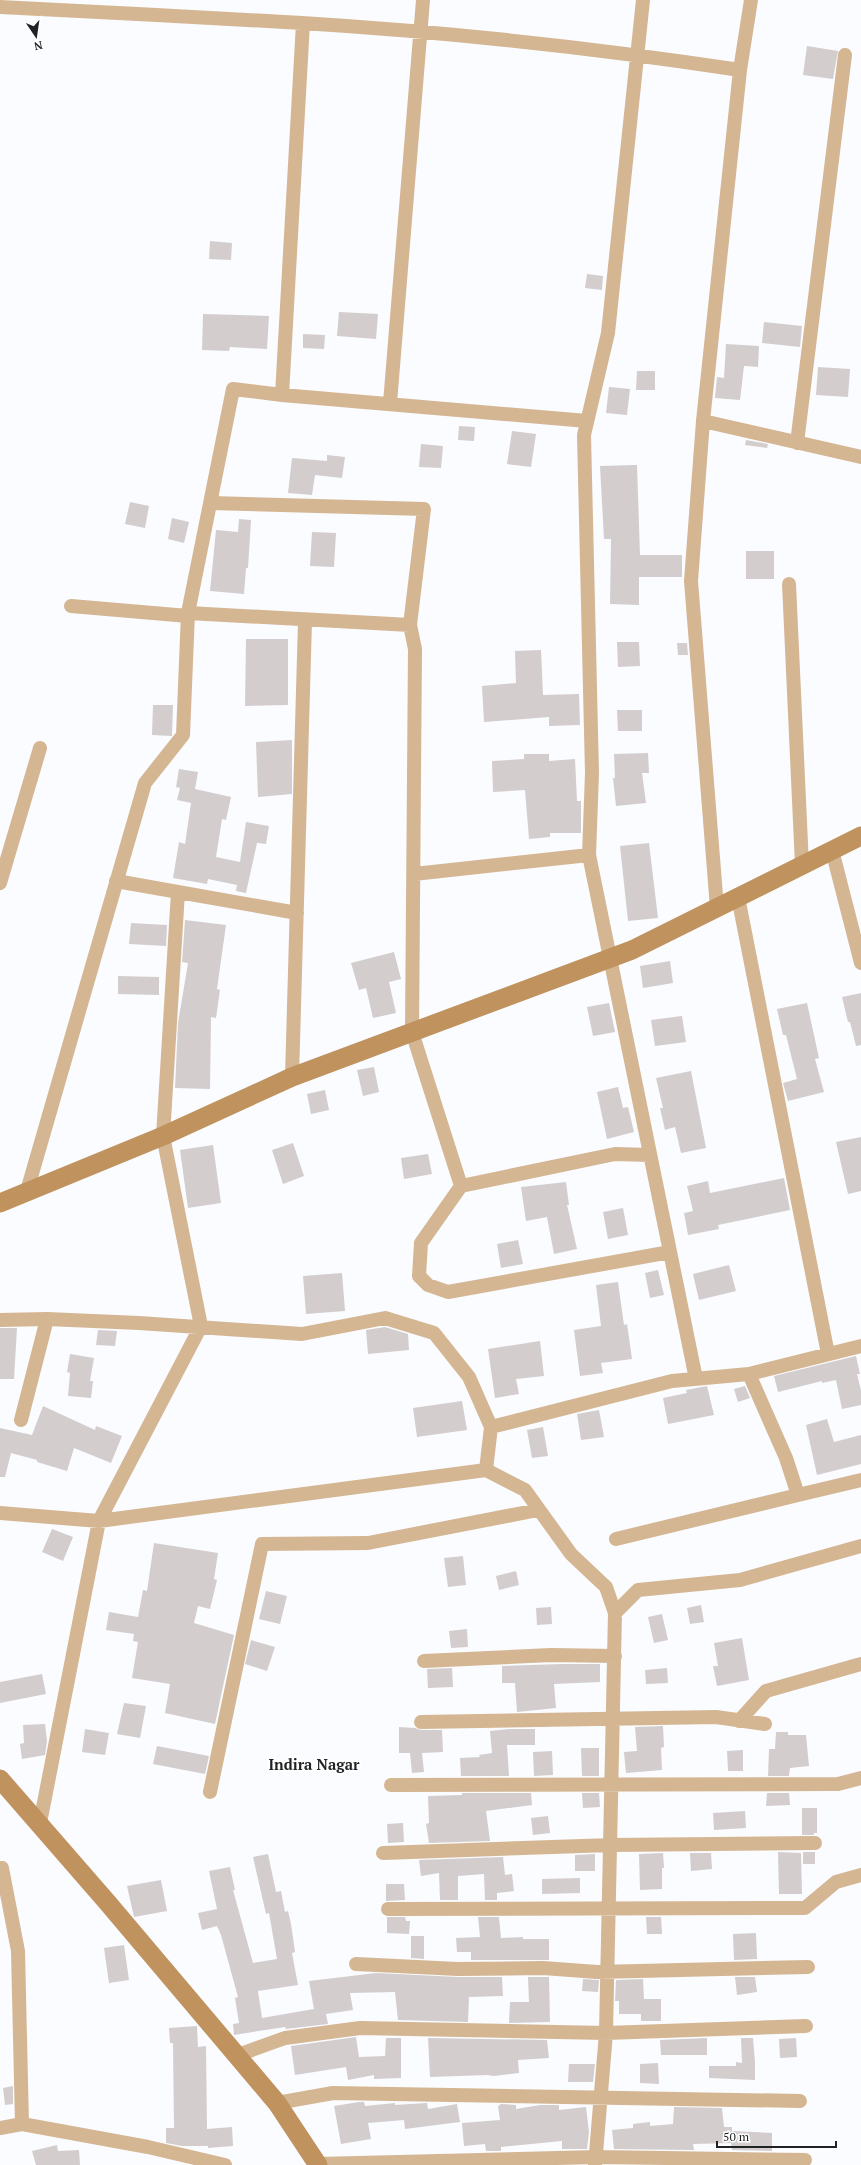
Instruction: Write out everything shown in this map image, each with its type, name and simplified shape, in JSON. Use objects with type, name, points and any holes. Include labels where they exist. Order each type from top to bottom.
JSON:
[{"type":"street","points":[[390,404],[423,0]]},
{"type":"street","points":[[643,0],[608,333],[584,435],[592,773],[589,855],[696,1379]]},
{"type":"street","points":[[717,908],[691,581],[703,421],[740,70],[751,0]]},
{"type":"street","points":[[0,7],[303,23],[420,32],[638,55],[740,70]]},
{"type":"street","points":[[282,396],[303,23]]},
{"type":"street","points":[[797,443],[845,55]]},
{"type":"street","points":[[27,1191],[145,783],[183,735],[188,615],[233,388],[282,396],[587,421]]},
{"type":"street","points":[[703,421],[861,457]]},
{"type":"street","points":[[210,503],[424,509],[410,625],[415,649],[412,1032],[461,1186]]},
{"type":"street","points":[[789,584],[802,866]]},
{"type":"street","points":[[71,606],[188,615],[410,625]]},
{"type":"street","points":[[292,1077],[305,621]]},
{"type":"street","points":[[0,883],[40,748]]},
{"type":"street","points":[[0,1203],[163,1136],[292,1077],[632,950],[861,836]]},
{"type":"street","points":[[832,850],[861,963]]},
{"type":"street","points":[[414,874],[589,855]]},
{"type":"street","points":[[116,881],[297,914]]},
{"type":"street","points":[[40,1823],[99,1521],[201,1326],[163,1136],[178,892]]},
{"type":"street","points":[[738,897],[828,1354]]},
{"type":"street","points":[[650,1155],[615,1154],[461,1186],[422,1243],[419,1276],[428,1285],[448,1292],[670,1252]]},
{"type":"street","points":[[0,1320],[47,1319],[201,1326],[302,1334],[385,1318],[434,1333],[469,1377],[491,1427],[486,1470]]},
{"type":"street","points":[[21,1420],[47,1319]]},
{"type":"street","points":[[491,1427],[672,1381],[749,1374],[861,1346]]},
{"type":"street","points":[[749,1374],[786,1458],[798,1495]]},
{"type":"street","points":[[0,1513],[99,1521],[486,1470],[525,1490],[571,1554],[606,1587],[616,1614],[606,2033],[596,2161]]},
{"type":"street","points":[[616,1539],[861,1480]]},
{"type":"street","points":[[210,1792],[262,1544],[368,1543],[538,1510]]},
{"type":"street","points":[[616,1614],[638,1590],[740,1580],[861,1546]]},
{"type":"street","points":[[424,1661],[551,1655],[615,1656]]},
{"type":"street","points":[[739,1720],[766,1691],[861,1664]]},
{"type":"street","points":[[421,1722],[716,1717],[765,1724]]},
{"type":"street","points":[[391,1785],[838,1784],[861,1778]]},
{"type":"street","points":[[0,1779],[40,1823],[277,2103],[318,2164],[805,2160]]},
{"type":"street","points":[[383,1853],[611,1845],[815,1843]]},
{"type":"street","points":[[0,1868],[2,1868],[18,1951],[22,2124]]},
{"type":"street","points":[[388,1909],[805,1908],[836,1882],[861,1875]]},
{"type":"street","points":[[356,1964],[458,1969],[543,1968],[607,1972],[808,1967]]},
{"type":"street","points":[[236,2056],[285,2038],[360,2028],[606,2033],[806,2026]]},
{"type":"street","points":[[277,2103],[334,2093],[800,2101]]},
{"type":"street","points":[[0,2128],[22,2124],[148,2147],[225,2165]]},
{"type":"building","points":[[807,46],[838,51],[833,79],[803,75]]},
{"type":"building","points":[[210,241],[232,243],[231,260],[209,259]]},
{"type":"building","points":[[587,274],[603,276],[602,290],[585,288]]},
{"type":"building","points":[[339,312],[378,314],[376,339],[337,336]]},
{"type":"building","points":[[203,314],[269,316],[267,349],[230,347],[229,351],[202,350]]},
{"type":"building","points":[[764,322],[802,326],[800,347],[762,343]]},
{"type":"building","points":[[303,334],[325,335],[324,349],[303,348]]},
{"type":"building","points":[[726,344],[759,346],[758,367],[744,366],[740,400],[715,398],[717,377],[724,378]]},
{"type":"building","points":[[818,367],[850,369],[848,397],[816,395]]},
{"type":"building","points":[[637,371],[655,371],[655,390],[636,390]]},
{"type":"building","points":[[609,387],[630,389],[627,415],[606,413]]},
{"type":"building","points":[[459,426],[475,427],[474,441],[458,440]]},
{"type":"building","points":[[512,431],[536,434],[531,467],[507,464]]},
{"type":"building","points":[[746,440],[768,444],[767,448],[745,445]]},
{"type":"building","points":[[421,444],[443,446],[441,468],[419,467]]},
{"type":"building","points":[[327,455],[345,457],[342,478],[315,475],[312,495],[288,493],[292,458],[327,461]]},
{"type":"building","points":[[637,465],[640,555],[682,555],[682,577],[639,577],[639,605],[610,604],[611,539],[604,539],[600,466]]},
{"type":"building","points":[[130,502],[149,506],[145,528],[125,524]]},
{"type":"building","points":[[172,518],[189,522],[184,543],[168,539]]},
{"type":"building","points":[[239,519],[251,520],[248,568],[246,568],[244,594],[210,591],[216,530],[238,532]]},
{"type":"building","points":[[312,532],[336,533],[334,567],[310,566]]},
{"type":"building","points":[[746,551],[774,551],[774,579],[746,579]]},
{"type":"building","points":[[246,639],[288,639],[288,705],[245,706]]},
{"type":"building","points":[[617,642],[639,642],[640,666],[618,667]]},
{"type":"building","points":[[677,643],[687,643],[688,655],[678,655]]},
{"type":"building","points":[[541,650],[543,695],[579,694],[580,725],[549,726],[549,717],[484,722],[482,686],[516,683],[515,651]]},
{"type":"building","points":[[153,705],[173,705],[172,736],[152,735]]},
{"type":"building","points":[[617,710],[642,710],[642,731],[618,731]]},
{"type":"building","points":[[292,740],[292,794],[258,797],[256,742]]},
{"type":"building","points":[[648,753],[649,773],[642,773],[646,803],[616,806],[613,778],[615,778],[614,754]]},
{"type":"building","points":[[524,754],[549,754],[549,761],[575,759],[577,801],[581,801],[581,833],[550,833],[550,837],[529,839],[525,790],[493,792],[492,761],[524,759]]},
{"type":"building","points":[[179,769],[198,772],[195,789],[231,797],[226,820],[222,819],[216,857],[240,862],[246,822],[269,826],[266,844],[257,843],[246,893],[236,891],[237,885],[208,879],[207,884],[173,878],[179,842],[185,844],[191,803],[177,800],[180,788],[176,787]]},
{"type":"building","points":[[649,843],[658,918],[628,921],[620,846]]},
{"type":"building","points":[[185,920],[226,925],[217,989],[220,990],[216,1018],[211,1017],[210,1089],[175,1088],[178,1023],[188,963],[182,962]]},
{"type":"building","points":[[131,923],[167,925],[166,946],[129,944]]},
{"type":"building","points":[[394,952],[401,979],[389,982],[396,1013],[373,1018],[366,988],[359,990],[351,963]]},
{"type":"building","points":[[670,961],[673,983],[643,988],[640,966]]},
{"type":"building","points":[[118,976],[159,977],[159,995],[118,994]]},
{"type":"building","points":[[861,993],[861,1045],[856,1046],[842,997]]},
{"type":"building","points":[[609,1003],[615,1032],[593,1036],[587,1007]]},
{"type":"building","points":[[807,1003],[819,1058],[815,1059],[824,1092],[788,1101],[783,1083],[797,1079],[786,1035],[783,1035],[777,1009]]},
{"type":"building","points":[[682,1016],[686,1042],[655,1046],[651,1020]]},
{"type":"building","points":[[374,1067],[379,1092],[363,1096],[357,1070]]},
{"type":"building","points":[[691,1071],[706,1148],[681,1153],[675,1127],[665,1130],[660,1108],[663,1108],[656,1078]]},
{"type":"building","points":[[618,1087],[623,1108],[628,1107],[634,1132],[607,1139],[597,1092]]},
{"type":"building","points":[[325,1090],[329,1110],[311,1114],[307,1094]]},
{"type":"building","points":[[861,1137],[861,1191],[848,1194],[836,1142]]},
{"type":"building","points":[[293,1143],[304,1176],[283,1184],[272,1150]]},
{"type":"building","points":[[213,1145],[221,1203],[188,1208],[180,1150]]},
{"type":"building","points":[[428,1154],[432,1174],[404,1179],[401,1158]]},
{"type":"building","points":[[784,1178],[790,1210],[718,1225],[719,1229],[688,1235],[684,1213],[693,1211],[687,1186],[708,1181],[710,1193]]},
{"type":"building","points":[[566,1182],[569,1205],[567,1205],[577,1249],[554,1254],[547,1217],[526,1221],[521,1187]]},
{"type":"building","points":[[623,1208],[628,1235],[608,1239],[603,1212]]},
{"type":"building","points":[[518,1240],[523,1264],[501,1268],[497,1244]]},
{"type":"building","points":[[729,1265],[736,1291],[699,1300],[693,1274]]},
{"type":"building","points":[[658,1270],[664,1295],[650,1298],[645,1273]]},
{"type":"building","points":[[342,1273],[345,1311],[306,1314],[303,1276]]},
{"type":"building","points":[[618,1282],[624,1325],[627,1324],[632,1359],[601,1363],[603,1373],[580,1376],[574,1330],[601,1326],[596,1285]]},
{"type":"building","points":[[385,1327],[408,1334],[409,1350],[368,1354],[366,1330]]},
{"type":"building","points":[[0,1328],[17,1328],[14,1379],[0,1379]]},
{"type":"building","points":[[98,1330],[117,1331],[115,1346],[96,1345]]},
{"type":"building","points":[[540,1341],[544,1376],[516,1379],[519,1394],[495,1398],[488,1349]]},
{"type":"building","points":[[70,1354],[94,1358],[90,1381],[93,1381],[91,1398],[68,1396],[70,1373],[67,1372]]},
{"type":"building","points":[[856,1356],[860,1374],[857,1374],[861,1391],[861,1405],[842,1409],[836,1380],[822,1383],[822,1381],[778,1392],[774,1376]]},
{"type":"building","points":[[707,1386],[714,1415],[668,1424],[663,1398],[687,1393],[686,1390]]},
{"type":"building","points":[[745,1386],[750,1398],[738,1402],[734,1389]]},
{"type":"building","points":[[462,1401],[467,1430],[417,1437],[413,1408]]},
{"type":"building","points":[[43,1406],[95,1430],[96,1426],[122,1436],[111,1463],[74,1448],[67,1471],[37,1462],[37,1460],[11,1453],[5,1477],[0,1477],[0,1428],[32,1435]]},
{"type":"building","points":[[599,1410],[604,1437],[581,1440],[577,1414]]},
{"type":"building","points":[[827,1419],[834,1442],[861,1435],[861,1464],[817,1475],[806,1425]]},
{"type":"building","points":[[543,1427],[548,1456],[532,1458],[527,1430]]},
{"type":"building","points":[[52,1529],[73,1537],[63,1561],[42,1552]]},
{"type":"building","points":[[154,1543],[218,1553],[214,1579],[217,1580],[210,1609],[198,1606],[194,1623],[234,1635],[215,1724],[165,1713],[170,1684],[132,1678],[138,1642],[133,1641],[134,1634],[106,1630],[109,1612],[138,1617],[143,1590],[147,1591]]},
{"type":"building","points":[[463,1556],[466,1585],[448,1587],[444,1558]]},
{"type":"building","points":[[516,1571],[519,1585],[499,1590],[496,1576]]},
{"type":"building","points":[[266,1591],[287,1596],[280,1624],[259,1619]]},
{"type":"building","points":[[701,1605],[704,1622],[690,1624],[687,1608]]},
{"type":"building","points":[[551,1607],[552,1624],[537,1625],[536,1608]]},
{"type":"building","points":[[662,1614],[668,1640],[654,1643],[648,1617]]},
{"type":"building","points":[[467,1629],[468,1647],[451,1648],[449,1631]]},
{"type":"building","points":[[742,1638],[749,1680],[717,1686],[713,1666],[718,1666],[714,1643]]},
{"type":"building","points":[[251,1640],[275,1647],[267,1671],[245,1664]]},
{"type":"building","points":[[600,1664],[600,1682],[554,1684],[556,1708],[517,1712],[515,1683],[502,1683],[502,1666]]},
{"type":"building","points":[[452,1668],[453,1687],[428,1688],[427,1669]]},
{"type":"building","points":[[667,1668],[668,1683],[646,1684],[645,1670]]},
{"type":"building","points":[[42,1674],[46,1694],[0,1703],[0,1682]]},
{"type":"building","points":[[124,1703],[146,1706],[140,1738],[117,1734]]},
{"type":"building","points":[[45,1724],[47,1741],[45,1755],[22,1759],[20,1744],[24,1743],[23,1725]]},
{"type":"building","points":[[663,1726],[664,1747],[661,1748],[662,1770],[626,1773],[624,1752],[637,1751],[635,1727]]},
{"type":"building","points":[[399,1727],[421,1730],[442,1730],[443,1752],[422,1753],[424,1772],[412,1773],[410,1753],[399,1753]]},
{"type":"building","points":[[85,1729],[109,1733],[105,1755],[82,1752]]},
{"type":"building","points":[[535,1729],[535,1745],[507,1745],[509,1776],[461,1776],[460,1758],[480,1757],[479,1755],[492,1753],[490,1731]]},
{"type":"building","points":[[776,1732],[788,1732],[788,1735],[806,1735],[809,1766],[790,1768],[789,1776],[768,1776],[769,1749],[775,1749]]},
{"type":"building","points":[[157,1746],[209,1756],[205,1774],[153,1764]]},
{"type":"building","points":[[581,1748],[599,1748],[599,1776],[582,1776]]},
{"type":"building","points":[[743,1750],[743,1771],[728,1771],[727,1751]]},
{"type":"building","points":[[552,1751],[553,1775],[534,1776],[533,1752]]},
{"type":"building","points":[[462,1793],[531,1793],[532,1805],[486,1811],[490,1841],[429,1843],[426,1824],[429,1823],[428,1796],[462,1795]]},
{"type":"building","points":[[582,1793],[599,1793],[600,1807],[583,1808]]},
{"type":"building","points":[[767,1793],[789,1793],[790,1805],[766,1806]]},
{"type":"building","points":[[802,1808],[817,1808],[817,1833],[814,1833],[814,1835],[802,1835]]},
{"type":"building","points":[[745,1811],[746,1828],[714,1830],[713,1813]]},
{"type":"building","points":[[548,1816],[550,1833],[533,1835],[531,1818]]},
{"type":"building","points":[[403,1823],[404,1842],[388,1843],[387,1824]]},
{"type":"building","points":[[778,1852],[801,1853],[802,1894],[779,1894]]},
{"type":"building","points":[[803,1852],[815,1852],[815,1864],[803,1864]]},
{"type":"building","points":[[663,1853],[664,1868],[662,1868],[662,1889],[640,1890],[639,1854]]},
{"type":"building","points":[[690,1853],[711,1853],[712,1869],[691,1871]]},
{"type":"building","points":[[268,1854],[276,1892],[281,1891],[285,1912],[288,1911],[291,1924],[295,1952],[292,1953],[298,1985],[258,1991],[262,2018],[314,2009],[309,1981],[376,1973],[458,1977],[502,1977],[503,1996],[469,1997],[468,2022],[398,2020],[395,1992],[350,1993],[353,2010],[326,2014],[328,2024],[286,2029],[285,2027],[234,2035],[233,2024],[239,2023],[235,1998],[238,1997],[221,1935],[217,1926],[202,1930],[198,1913],[217,1909],[209,1871],[230,1867],[235,1890],[233,1890],[253,1963],[277,1959],[269,1913],[266,1914],[253,1857]]},
{"type":"building","points":[[595,1854],[595,1871],[575,1871],[575,1855]]},
{"type":"building","points":[[503,1857],[505,1875],[512,1874],[514,1891],[497,1893],[497,1900],[485,1900],[484,1874],[458,1876],[458,1900],[440,1900],[439,1873],[421,1876],[419,1860]]},
{"type":"building","points":[[580,1878],[580,1893],[542,1894],[542,1879]]},
{"type":"building","points":[[161,1880],[167,1911],[134,1917],[127,1886]]},
{"type":"building","points":[[386,1884],[404,1884],[405,1900],[386,1901]]},
{"type":"building","points":[[387,1917],[405,1917],[406,1921],[410,1921],[409,1934],[387,1933]]},
{"type":"building","points":[[478,1917],[499,1917],[501,1938],[523,1937],[523,1939],[549,1939],[549,1960],[471,1960],[471,1952],[457,1952],[456,1938],[480,1937]]},
{"type":"building","points":[[646,1917],[661,1917],[662,1934],[647,1934]]},
{"type":"building","points":[[756,1933],[757,1959],[734,1960],[733,1934]]},
{"type":"building","points":[[411,1936],[424,1936],[424,1959],[411,1958]]},
{"type":"building","points":[[124,1945],[129,1980],[109,1983],[104,1948]]},
{"type":"building","points":[[528,1977],[549,1977],[550,2022],[509,2023],[510,2002],[529,2002]]},
{"type":"building","points":[[735,1977],[755,1977],[757,1992],[737,1995]]},
{"type":"building","points":[[583,1979],[599,1980],[598,1992],[582,1991]]},
{"type":"building","points":[[643,1979],[644,1999],[661,1999],[661,2021],[641,2021],[641,2014],[619,2014],[619,2001],[615,2001],[616,1980]]},
{"type":"building","points":[[197,2026],[198,2047],[206,2046],[207,2129],[232,2127],[233,2146],[208,2148],[208,2146],[182,2146],[166,2143],[166,2128],[174,2128],[173,2043],[170,2043],[169,2028]]},
{"type":"building","points":[[356,2037],[359,2057],[385,2056],[386,2038],[401,2038],[401,2078],[374,2079],[374,2075],[348,2080],[346,2067],[295,2075],[291,2046]]},
{"type":"building","points":[[428,2038],[547,2040],[549,2058],[518,2060],[519,2073],[494,2076],[430,2077]]},
{"type":"building","points":[[707,2038],[707,2055],[661,2055],[660,2040]]},
{"type":"building","points":[[741,2038],[753,2038],[755,2080],[709,2078],[709,2066],[736,2066],[736,2062],[742,2063]]},
{"type":"building","points":[[796,2038],[797,2057],[780,2058],[779,2039]]},
{"type":"building","points":[[658,2063],[659,2084],[640,2083],[640,2064]]},
{"type":"building","points":[[569,2064],[595,2064],[593,2082],[568,2082]]},
{"type":"building","points":[[13,2086],[13,2104],[5,2105],[3,2088]]},
{"type":"building","points":[[364,2102],[365,2106],[395,2103],[395,2105],[427,2103],[428,2109],[457,2104],[460,2122],[405,2129],[404,2120],[368,2123],[371,2139],[341,2144],[334,2106]]},
{"type":"building","points":[[501,2104],[516,2105],[516,2109],[540,2105],[559,2105],[559,2110],[586,2107],[589,2132],[587,2149],[562,2149],[562,2141],[501,2147],[501,2151],[486,2151],[485,2144],[464,2146],[462,2123],[500,2120],[498,2106]]},
{"type":"building","points":[[674,2107],[722,2108],[724,2127],[732,2127],[732,2131],[772,2133],[772,2151],[732,2150],[731,2143],[693,2144],[694,2150],[614,2149],[612,2130],[633,2128],[633,2124],[650,2122],[650,2126],[673,2124]]},
{"type":"building","points":[[57,2145],[58,2151],[79,2150],[80,2165],[36,2165],[32,2151]]},
{"type":"district","name":"Indira Nagar","points":[[314,1765]]}]
